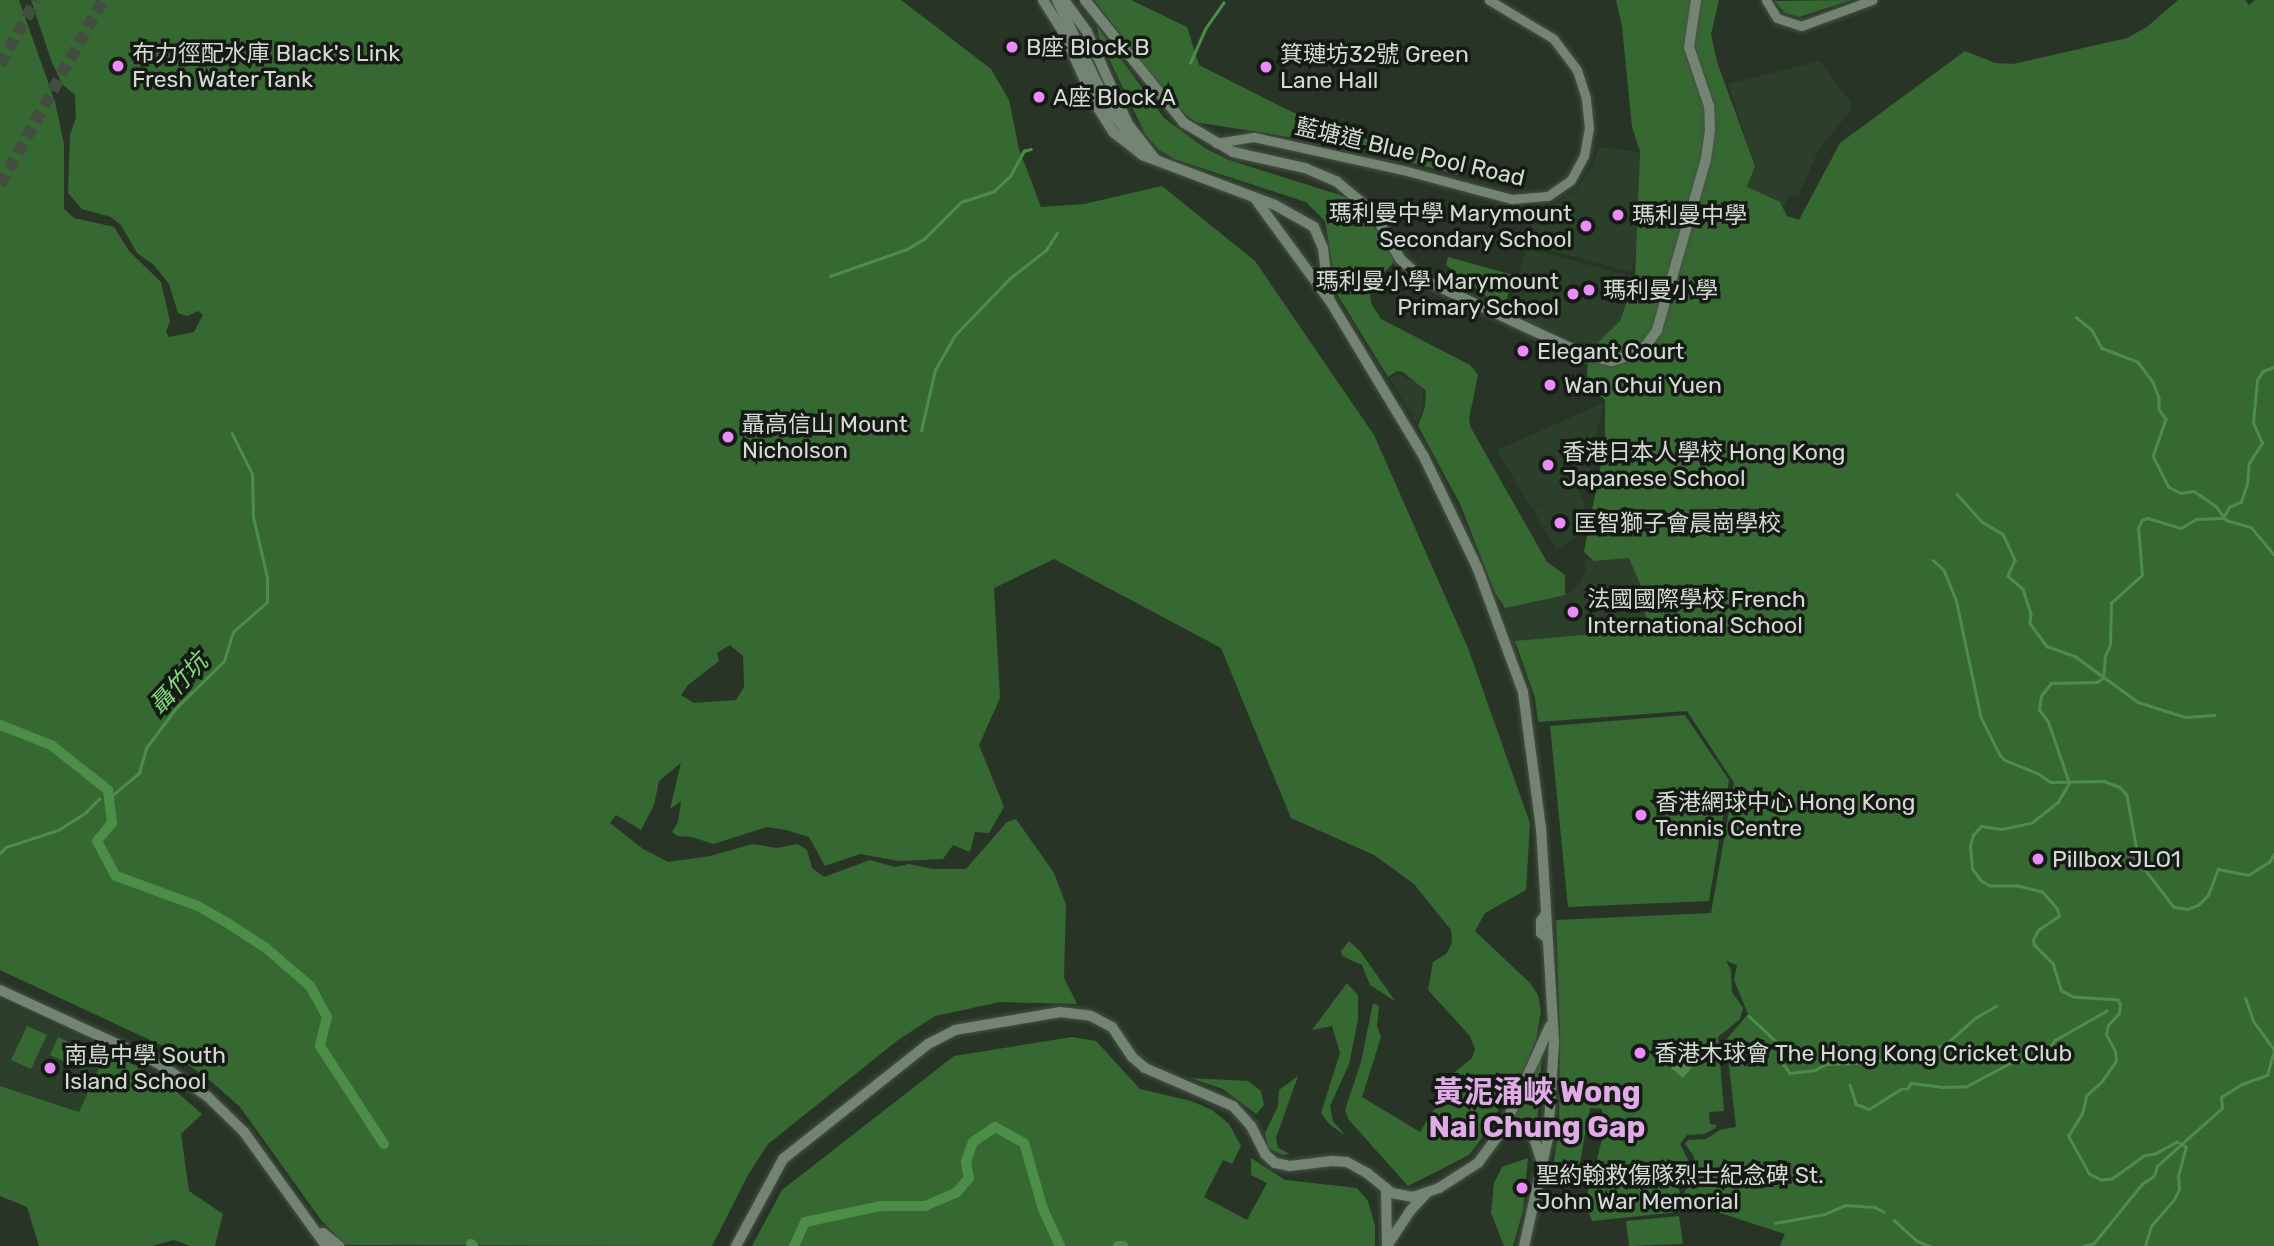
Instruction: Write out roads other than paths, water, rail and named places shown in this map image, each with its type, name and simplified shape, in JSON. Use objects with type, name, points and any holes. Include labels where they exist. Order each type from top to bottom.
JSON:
[{"type":"main road","points":[[1043,0],[1064,34],[1095,103],[1113,132],[1129,147],[1156,160],[1300,217],[1314,227],[1323,248],[1330,301]]},
{"type":"main road","points":[[1057,0],[1118,124],[1131,140],[1156,160]]},
{"type":"main road","points":[[1063,0],[1087,32],[1128,124],[1156,160]]},
{"type":"main road","points":[[1085,0],[1179,118],[1216,143],[1249,158],[1316,172],[1347,188],[1373,212],[1404,264],[1441,290],[1586,355],[1606,360],[1626,358],[1645,348],[1657,330],[1708,148],[1709,106],[1689,47],[1696,0]]},
{"type":"main road","points":[[1256,200],[1330,301],[1424,457],[1477,567],[1514,663],[1529,722],[1536,780],[1545,915],[1549,932],[1547,938],[1553,1043],[1548,1138],[1524,1246]]},
{"type":"main road","points":[[1304,262],[1314,261],[1323,248]]},
{"type":"main road","points":[[0,990],[156,1062],[207,1096],[244,1132],[327,1246]]},
{"type":"main road","points":[[736,1246],[783,1159],[928,1044],[955,1030],[1060,1012],[1078,1012],[1104,1021],[1115,1030],[1132,1057],[1145,1068],[1227,1101],[1245,1118],[1265,1154],[1275,1163],[1285,1166],[1342,1161],[1367,1172],[1386,1188],[1406,1197],[1427,1194]]},
{"type":"main road","points":[[1387,1246],[1409,1211],[1427,1194],[1478,1163],[1503,1129],[1551,1024]]},
{"type":"main road","points":[[1503,1129],[1522,1127],[1532,1132],[1537,1139],[1541,1161]]},
{"type":"main road","points":[[1386,1188],[1387,1246]]},
{"type":"main road","points":[[305,1217],[339,1246]]},
{"type":"street","name":"藍塘道 Blue Pool Road","points":[[1216,143],[1254,137],[1403,170],[1511,199],[1548,196],[1571,180],[1584,156],[1589,128],[1587,98],[1577,69],[1554,39],[1489,0]]},
{"type":"street","points":[[1766,0],[1777,18],[1801,26],[1872,0]]},
{"type":"waterway","points":[[1190,63],[1205,29],[1223,3]]},
{"type":"waterway","points":[[830,276],[907,249],[925,238],[961,202],[994,191],[1010,176],[1024,151],[1031,149]]},
{"type":"waterway","points":[[921,431],[935,370],[955,335],[1009,279],[1046,250],[1057,233]]},
{"type":"waterway","points":[[2076,317],[2092,330],[2102,348],[2138,362],[2153,382],[2159,398],[2159,409],[2166,419],[2153,456],[2169,487],[2181,493],[2194,491],[2216,506],[2226,520],[2251,527],[2274,554]]},
{"type":"waterway","points":[[2145,1246],[2151,1226],[2173,1201],[2179,1189],[2178,1176],[2186,1147],[2177,1142],[2155,1154],[2144,1156],[2112,1179],[2101,1180],[2089,1174],[2068,1136],[2082,1114],[2086,1096],[2102,1081],[2116,1061],[2115,1051],[2106,1035],[2108,1025],[2119,1013],[2120,1005],[2118,1000],[2073,997],[2061,991],[2053,964],[2034,945],[2033,940],[2038,930],[2059,916],[2057,909],[2042,892],[2018,886],[1990,886],[1981,881],[1972,869],[1970,846],[1973,835],[1981,826],[2002,829],[2031,823],[2058,802],[2069,783],[2048,722],[2039,710],[2041,696],[2051,683],[2097,682],[2103,678],[2105,656],[2110,645],[2111,603],[2142,575],[2138,528],[2142,520],[2148,518],[2181,528],[2196,519],[2223,518],[2229,507],[2241,502],[2247,484],[2249,463],[2262,443],[2253,423],[2257,380],[2263,371],[2274,367]]},
{"type":"waterway","name":"聶竹坑","points":[[114,794],[139,773],[146,748],[176,708],[224,661],[233,632],[267,602],[267,578],[253,517],[252,474],[232,434]]},
{"type":"waterway","points":[[1957,494],[1981,521],[2003,534],[2015,560],[2008,576],[2023,589],[2031,614],[2030,623],[2047,646],[2075,656],[2138,702],[2185,717],[2214,715]]},
{"type":"waterway","points":[[1933,560],[1944,570],[1956,599],[1981,717],[2000,755],[2051,782],[2104,781],[2120,787],[2127,795],[2139,862],[2174,907],[2188,909],[2198,905],[2208,895],[2218,869],[2248,875],[2269,862],[2274,854]]},
{"type":"waterway","points":[[0,725],[51,745],[108,790],[112,823],[97,841],[116,876],[198,906],[266,948],[310,986],[327,1017],[320,1046],[384,1144]]},
{"type":"waterway","points":[[0,853],[6,847],[58,830],[85,813],[99,799]]},
{"type":"waterway","points":[[2083,1246],[2094,1243],[2142,1184],[2154,1176],[2157,1166],[2222,1108],[2221,1097],[2242,1084],[2267,1075],[2274,1050],[2253,1021],[2245,998]]},
{"type":"waterway","points":[[1861,1062],[1886,1060],[1901,1052],[1915,1054],[1945,1045],[1975,1018],[1996,1006]]},
{"type":"waterway","points":[[1850,1085],[1856,1104],[1869,1109],[1901,1089],[1907,1089],[1911,1083],[1943,1087],[1967,1086],[2012,1062],[2042,1059],[2055,1040],[2106,1011]]},
{"type":"waterway","points":[[1749,1016],[1778,1043],[1781,1061],[1790,1073],[1815,1070],[1826,1064],[1857,1063]]},
{"type":"waterway","points":[[794,1246],[805,1222],[881,1206],[925,1206],[956,1193],[969,1178],[966,1162],[973,1142],[995,1127],[1024,1143],[1043,1209],[1060,1246]]},
{"type":"waterway","points":[[1775,1223],[1825,1214],[1845,1205],[1875,1207],[1884,1212]]},
{"type":"waterway","points":[[1894,1220],[1917,1241],[1930,1246]]},
{"type":"waterway","points":[[1118,1246],[1123,1246]]},
{"type":"tunnel","points":[[0,65],[36,0]]},
{"type":"tunnel","points":[[0,185],[103,0]]},
{"type":"place","name":"B座 Block B","points":[[1012,47]]},
{"type":"place","name":"布力徑配水庫 Black's Link Fresh Water Tank","points":[[118,66]]},
{"type":"place","name":"箕璉坊32號 Green Lane Hall","points":[[1266,67]]},
{"type":"place","name":"A座 Block A","points":[[1039,97]]},
{"type":"place","name":"瑪利曼中學","points":[[1618,215]]},
{"type":"place","name":"瑪利曼中學 Marymount Secondary School","points":[[1586,226]]},
{"type":"place","name":"瑪利曼小學","points":[[1589,290]]},
{"type":"place","name":"瑪利曼小學 Marymount Primary School","points":[[1573,294]]},
{"type":"place","name":"Elegant Court","points":[[1523,351]]},
{"type":"place","name":"Wan Chui Yuen","points":[[1550,385]]},
{"type":"place","name":"聶高信山 Mount Nicholson","points":[[728,437]]},
{"type":"place","name":"香港日本人學校 Hong Kong Japanese School","points":[[1548,465]]},
{"type":"place","name":"匡智獅子會晨崗學校","points":[[1560,523]]},
{"type":"place","name":"法國國際學校 French International School","points":[[1573,612]]},
{"type":"place","name":"香港網球中心 Hong Kong Tennis Centre","points":[[1641,815]]},
{"type":"place","name":"Pillbox JLO1","points":[[2038,859]]},
{"type":"place","name":"香港木球會 The Hong Kong Cricket Club","points":[[1640,1053]]},
{"type":"place","name":"南島中學 South Island School","points":[[50,1068]]},
{"type":"place","name":"聖約翰救傷隊烈士紀念碑 St. John War Memorial","points":[[1522,1188]]},
{"type":"district","name":"黃泥涌峽 Wong Nai Chung Gap","points":[[1537,1109]]}]
